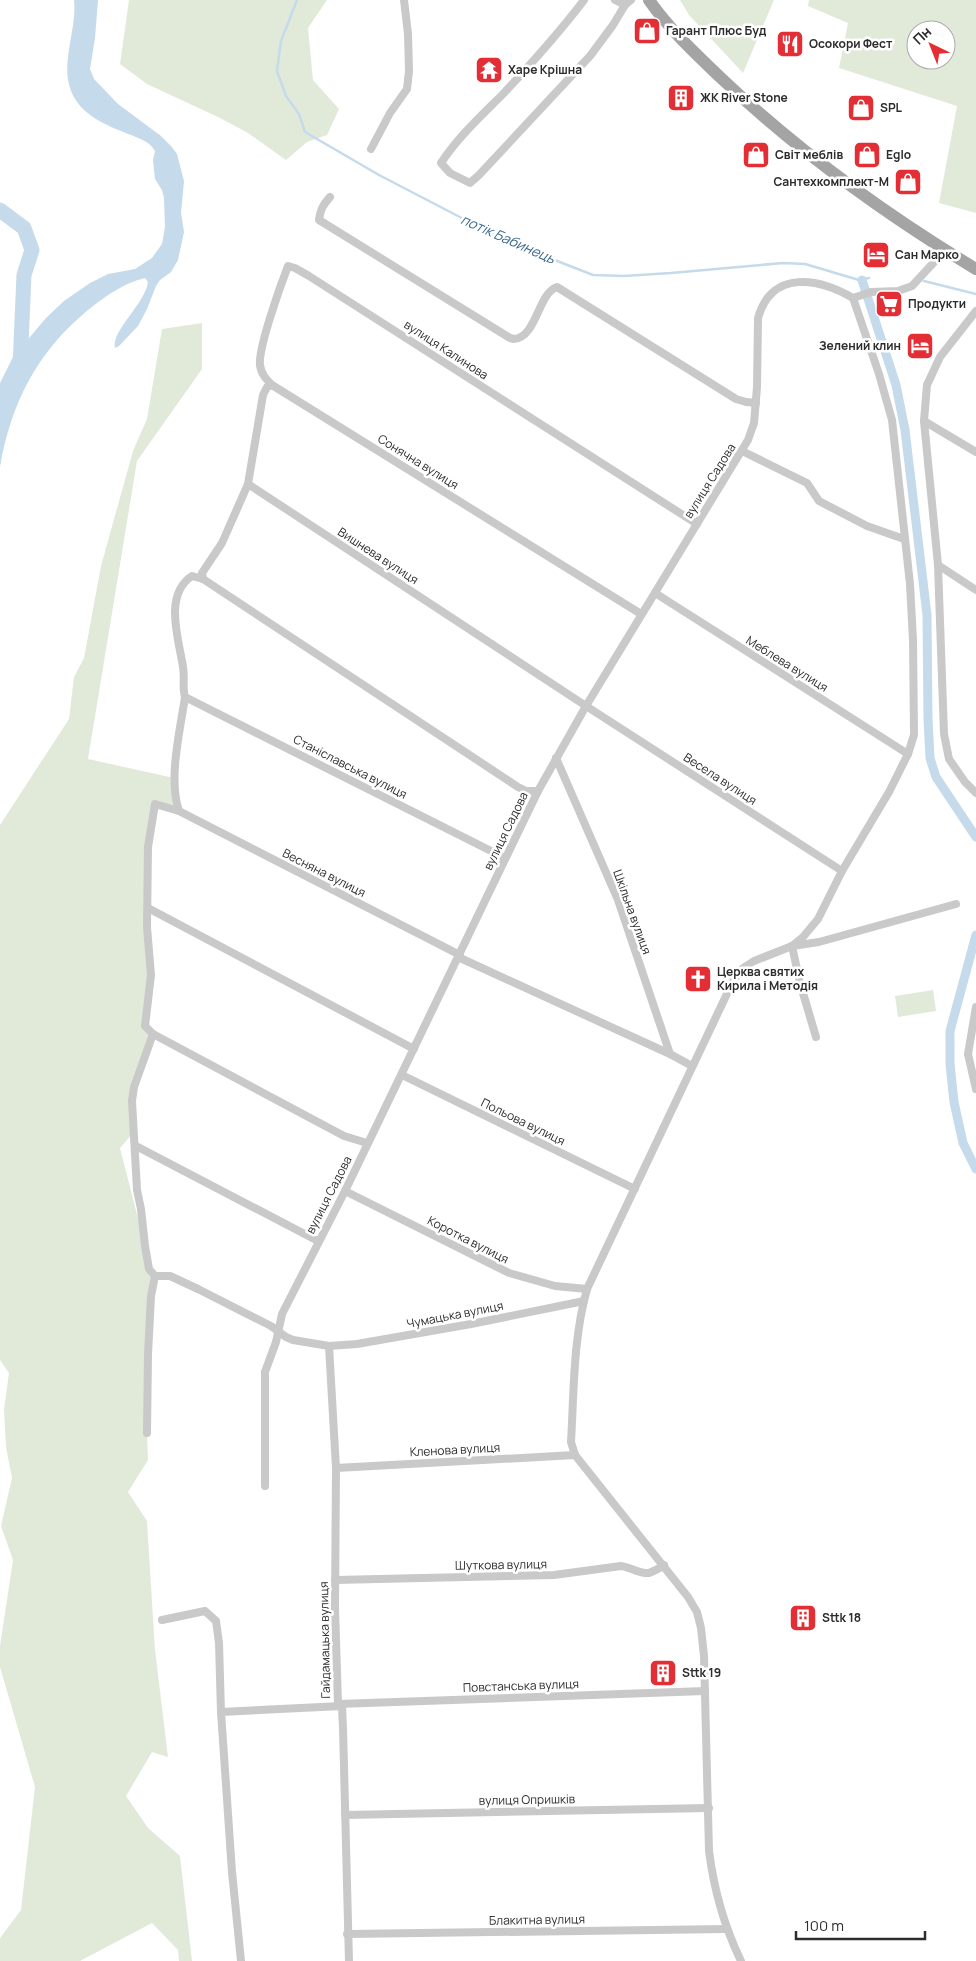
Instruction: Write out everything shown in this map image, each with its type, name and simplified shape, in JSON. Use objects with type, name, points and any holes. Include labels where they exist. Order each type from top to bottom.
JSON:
[{"type":"main road","points":[[649,0],[684,43],[752,107],[818,162],[881,208],[976,269]]},
{"type":"street","points":[[370,150],[390,113],[407,89],[409,71],[408,34],[404,0]]},
{"type":"street","points":[[584,0],[503,93],[469,127],[447,154],[441,163],[450,173],[470,183],[479,175],[590,56],[628,3],[614,0]]},
{"type":"street","points":[[330,197],[323,205],[319,220],[510,338],[514,339],[522,336],[531,325],[550,292],[557,287],[736,399],[756,403]]},
{"type":"street","points":[[792,946],[803,938],[818,919],[842,871],[889,792],[908,754],[914,735],[913,640],[910,584],[892,420],[857,297],[871,292],[898,291],[912,286],[936,260],[940,247]]},
{"type":"street","name":"вулиця Калинова","points":[[272,385],[263,375],[260,363],[266,331],[288,266],[309,276],[697,524]]},
{"type":"street","name":"вулиця Садова","points":[[264,1486],[265,1372],[279,1331],[282,1314],[345,1191],[538,791],[641,614],[742,451],[754,423],[758,318],[761,308],[772,292],[788,283],[805,280],[838,289],[857,297]]},
{"type":"street","points":[[976,311],[940,357],[927,385],[924,421],[938,565],[944,734],[949,759],[965,782],[976,793]]},
{"type":"street","points":[[203,579],[202,572],[222,543],[248,484],[263,395],[266,387],[272,385]]},
{"type":"street","name":"Сонячна вулиця","points":[[272,385],[641,614]]},
{"type":"street","points":[[924,421],[976,452]]},
{"type":"street","points":[[742,451],[807,483],[819,502],[867,526],[904,540]]},
{"type":"street","name":"Вишнева вулиця","points":[[248,484],[586,706]]},
{"type":"street","points":[[938,565],[976,590]]},
{"type":"street","points":[[179,811],[175,798],[174,778],[185,697],[182,688],[184,672],[176,636],[175,620],[179,593],[186,581],[192,576],[203,579],[518,788],[526,791],[538,791]]},
{"type":"street","name":"Меблева вулиця","points":[[655,593],[908,754]]},
{"type":"street","name":"Станіславська вулиця","points":[[185,697],[505,858]]},
{"type":"street","name":"Весела вулиця","points":[[586,706],[842,871]]},
{"type":"street","name":"Шкільна вулиця","points":[[556,758],[618,900],[670,1054]]},
{"type":"street","name":"Весняна вулиця","points":[[148,908],[148,847],[155,804],[179,811],[459,956],[670,1054]]},
{"type":"street","points":[[741,1961],[727,1929],[713,1878],[709,1851],[704,1656],[697,1612],[664,1566],[576,1455],[571,1442],[577,1335],[587,1289],[734,978],[743,968],[754,961],[792,946],[819,942],[956,904]]},
{"type":"street","points":[[367,1143],[344,1136],[152,1034],[145,1026],[151,975],[147,927],[148,908],[414,1050]]},
{"type":"street","points":[[792,946],[800,983],[816,1037]]},
{"type":"street","points":[[976,1007],[972,1053],[976,1089]]},
{"type":"street","points":[[147,1433],[148,1346],[151,1296],[155,1276],[149,1269],[137,1190],[132,1101],[134,1087],[152,1034]]},
{"type":"street","points":[[670,1054],[692,1066]]},
{"type":"street","name":"Польова вулиця","points":[[402,1074],[635,1189]]},
{"type":"street","points":[[136,1146],[318,1241]]},
{"type":"street","name":"Коротка вулиця","points":[[345,1191],[509,1273],[555,1286],[587,1289]]},
{"type":"street","name":"Чумацька вулиця","points":[[155,1276],[170,1276],[198,1288],[293,1340],[329,1346],[386,1339],[584,1301]]},
{"type":"street","name":"Гайдамацька вулиця","points":[[329,1346],[336,1468],[335,1580],[349,1961]]},
{"type":"street","name":"Кленова вулиця","points":[[336,1468],[576,1455]]},
{"type":"street","name":"Шуткова вулиця","points":[[335,1580],[554,1575],[621,1566],[643,1573],[664,1566]]},
{"type":"street","points":[[162,1620],[205,1611],[216,1621],[219,1643],[221,1712],[232,1872],[241,1961]]},
{"type":"street","name":"Повстанська вулиця","points":[[221,1712],[340,1705],[705,1690]]},
{"type":"street","name":"вулиця Опришків","points":[[345,1814],[709,1808]]},
{"type":"street","name":"Блакитна вулиця","points":[[347,1934],[727,1929]]},
{"type":"green space","points":[[129,0],[327,0],[308,28],[313,80],[339,109],[327,135],[307,142],[286,160],[248,133],[147,84],[120,64]]},
{"type":"green space","points":[[680,0],[774,0],[743,73],[689,15]]},
{"type":"green space","points":[[809,0],[976,0],[976,213],[939,203],[957,106],[839,68],[848,23],[808,6]]},
{"type":"green space","points":[[202,323],[202,369],[137,461],[88,759],[174,778],[179,811],[155,804],[151,825],[151,975],[145,1026],[153,1034],[134,1087],[133,1133],[120,1148],[145,1246],[155,1276],[147,1433],[148,1460],[128,1492],[147,1521],[155,1650],[168,1757],[152,1752],[126,1796],[148,1828],[180,1856],[192,1961],[179,1961],[178,1950],[152,1923],[80,1961],[0,1961],[0,1938],[21,1910],[35,1787],[0,1667],[0,1646],[13,1560],[1,1526],[12,1478],[6,1447],[4,1409],[9,1373],[0,1360],[0,825],[69,719],[74,677],[84,658],[101,566],[133,451],[147,419],[162,329]]},
{"type":"green space","points":[[933,990],[936,1011],[898,1017],[895,996]]},
{"type":"water","points":[[74,0],[98,0],[90,69],[94,79],[118,104],[161,136],[177,154],[184,181],[181,213],[184,232],[178,260],[171,272],[160,280],[156,286],[138,326],[119,346],[115,348],[115,341],[146,290],[148,282],[145,278],[122,287],[101,300],[70,326],[54,343],[29,380],[19,400],[11,421],[0,467],[0,383],[13,357],[46,318],[64,301],[90,283],[108,274],[135,269],[152,258],[162,244],[165,227],[164,198],[162,190],[155,179],[153,160],[155,151],[153,148],[142,139],[91,116],[76,101],[71,91],[67,70],[74,19]]},
{"type":"waterway","name":"потік Бабинець","points":[[297,0],[281,41],[277,71],[286,96],[299,114],[305,132],[379,175],[506,241],[593,275],[624,276],[783,263],[805,264],[859,280],[869,278]]},
{"type":"waterway","points":[[0,210],[24,228],[32,250],[24,275],[20,367]]},
{"type":"waterway","points":[[862,280],[896,385],[905,430],[927,615],[930,758],[936,777],[976,837]]},
{"type":"waterway","name":"потік Бабинець","points":[[924,281],[976,294]]},
{"type":"waterway","points":[[976,935],[950,1031],[950,1064],[954,1102],[963,1143],[976,1169]]},
{"type":"place","name":"Гарант Плюс Буд","points":[[647,31]]},
{"type":"place","name":"Осокори Фест","points":[[790,44]]},
{"type":"place","name":"Харе Крішна","points":[[489,70]]},
{"type":"place","name":"ЖК River Stone","points":[[681,98]]},
{"type":"place","name":"SPL","points":[[861,108]]},
{"type":"place","name":"Світ меблів","points":[[756,155]]},
{"type":"place","name":"Eglo","points":[[867,155]]},
{"type":"place","name":"Сантехкомплект-М","points":[[908,182]]},
{"type":"place","name":"Сан Марко","points":[[876,255]]},
{"type":"place","name":"Продукти","points":[[889,304]]},
{"type":"place","name":"Зелений клин","points":[[920,346]]},
{"type":"place","name":"Церква святих Кирила і Методія","points":[[698,979]]},
{"type":"place","name":"Sttk 18","points":[[803,1618]]},
{"type":"place","name":"Sttk 19","points":[[663,1673]]}]
